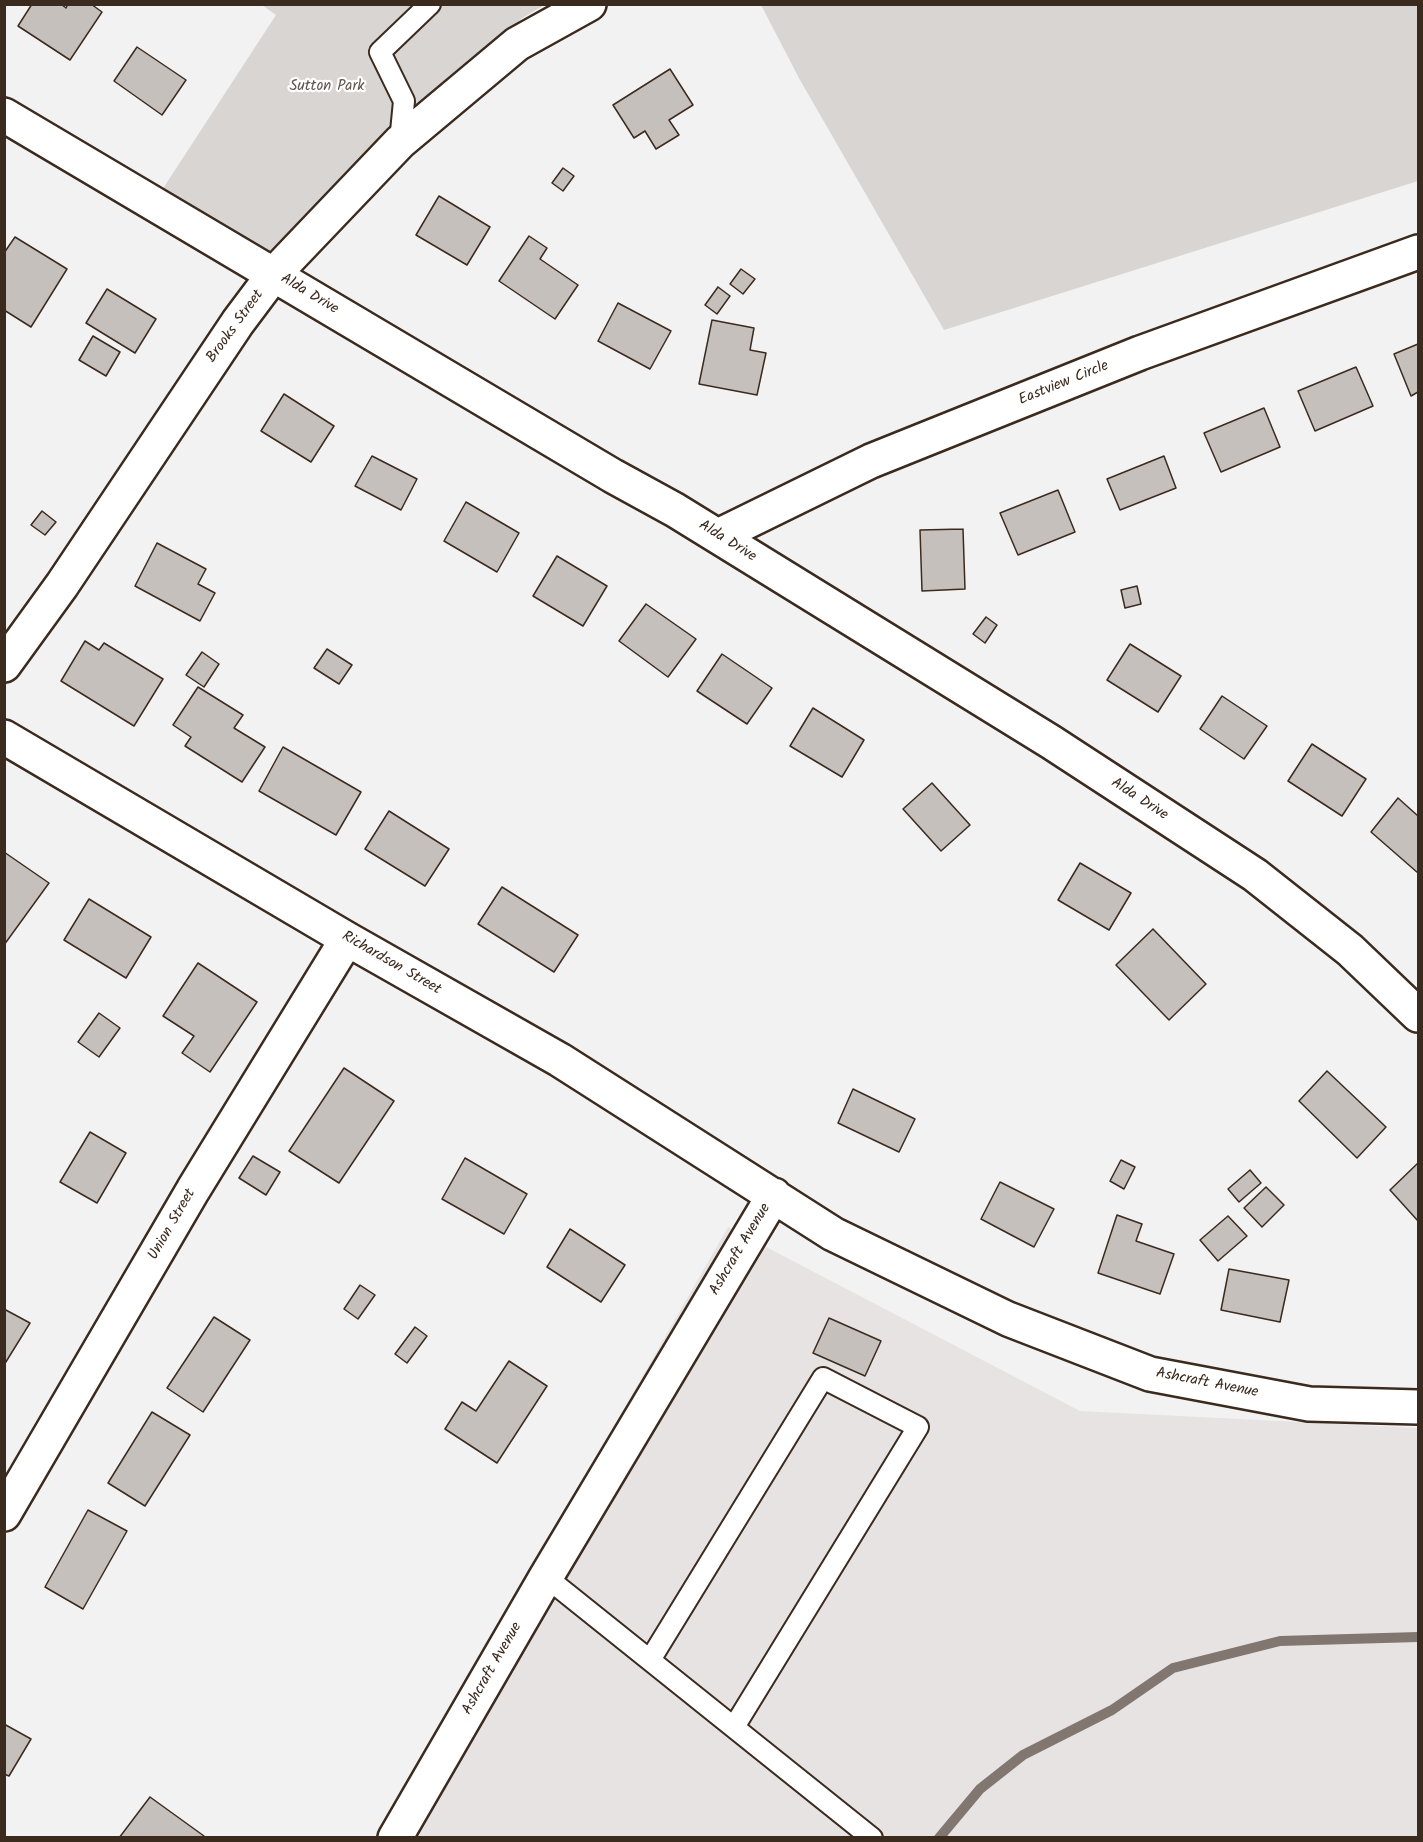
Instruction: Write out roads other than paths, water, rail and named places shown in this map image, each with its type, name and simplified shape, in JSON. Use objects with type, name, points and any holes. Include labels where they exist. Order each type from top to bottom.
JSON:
[{"type":"street","name":"Brooks Street","points":[[4,665],[62,585],[238,322],[274,274],[400,142],[517,44],[589,4]]},
{"type":"street","name":"Alda Drive","points":[[4,115],[718,536],[1051,742],[1256,875],[1350,950],[1419,1015]]},
{"type":"street","name":"Eastview Circle","points":[[718,536],[871,461],[1140,353],[1419,252]]},
{"type":"street","name":"Richardson Street","points":[[4,737],[347,939],[560,1060],[774,1195]]},
{"type":"street","name":"Union Street","points":[[4,1514],[193,1190],[347,939]]},
{"type":"street","name":"Ashcraft Avenue","points":[[395,1838],[546,1577],[774,1195],[833,1234],[1008,1319],[1150,1374],[1309,1404],[1419,1407]]},
{"type":"lane","points":[[400,142],[404,101],[380,52],[430,4]]},
{"type":"lane","points":[[650,1660],[823,1378],[918,1428],[734,1727]]},
{"type":"lane","points":[[546,1577],[872,1838]]},
{"type":"waterway","points":[[939,1838],[980,1789],[1023,1755],[1112,1710],[1173,1668],[1280,1641],[1418,1637]]},
{"type":"park label","name":"Sutton Park","points":[[327,87]]}]
